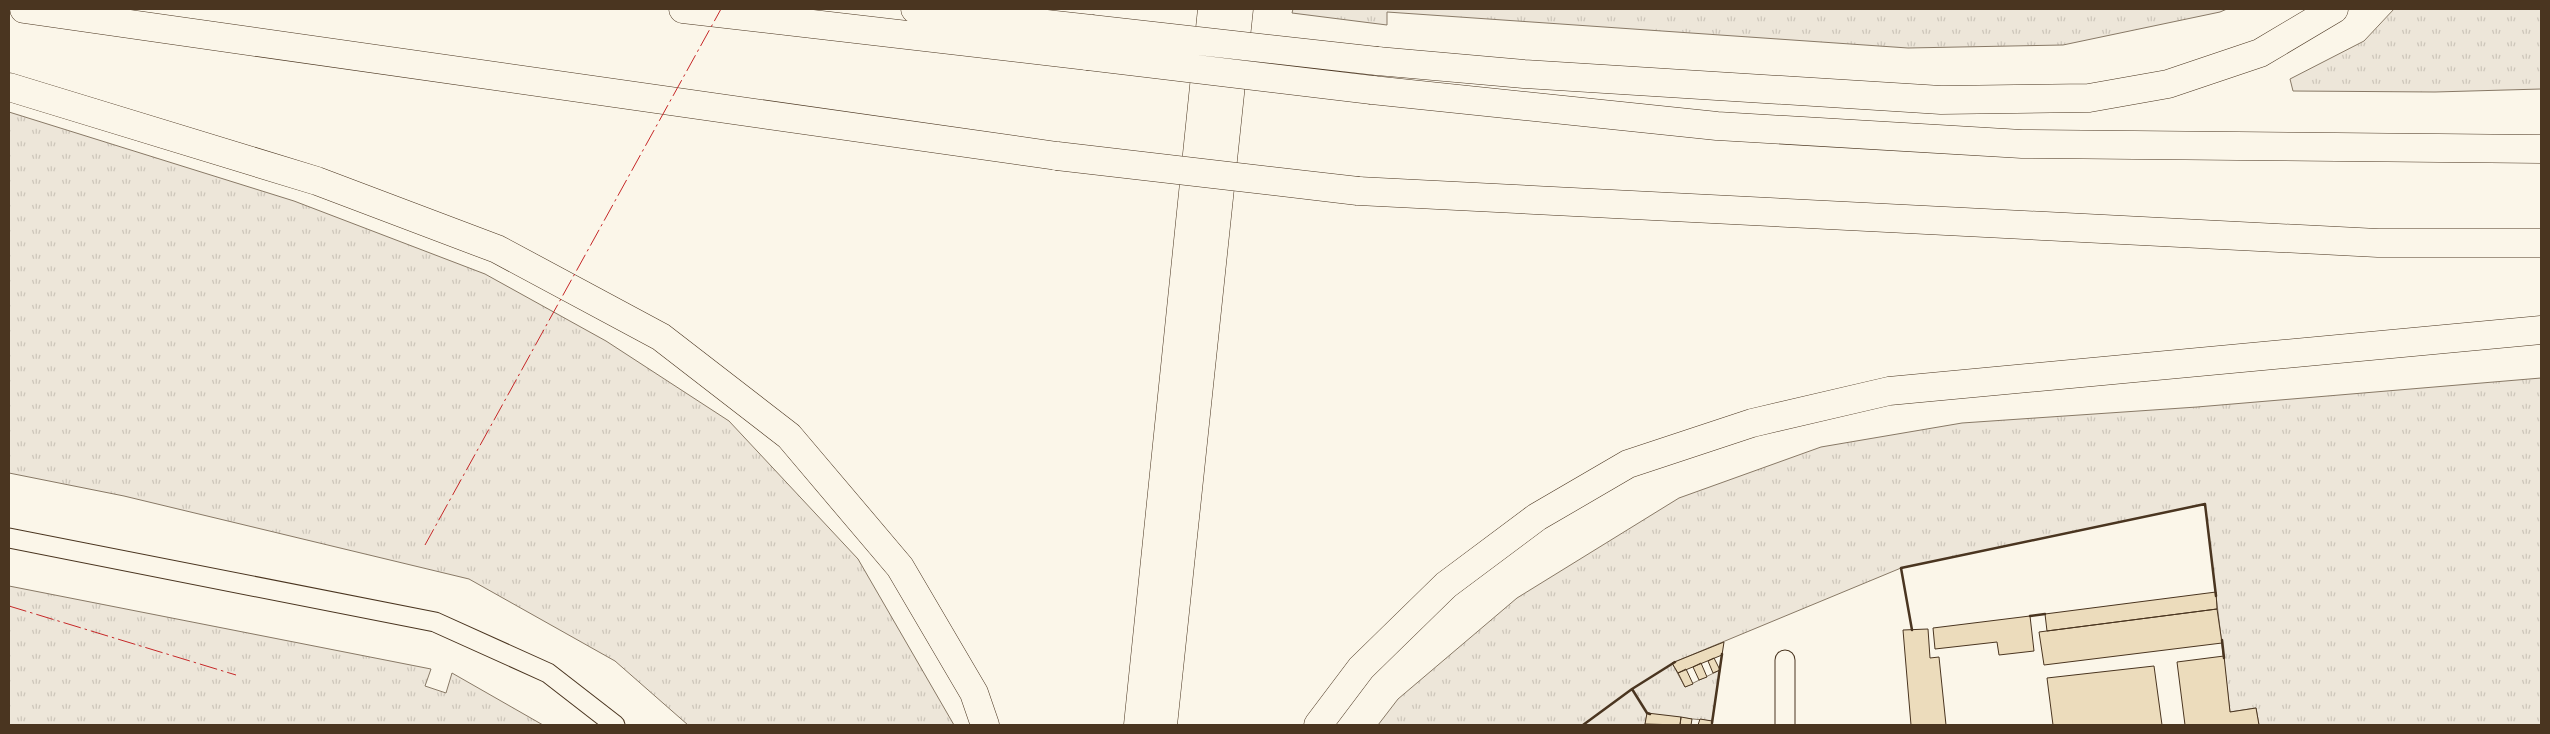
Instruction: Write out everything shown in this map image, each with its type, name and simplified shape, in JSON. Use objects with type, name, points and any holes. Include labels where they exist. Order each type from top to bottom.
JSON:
[{"type":"highway","points":[[24,9],[1057,156],[1358,191],[2378,243],[2541,243]]},
{"type":"highway","points":[[682,9],[1372,90],[1717,126],[2022,144],[2541,149]]},
{"type":"highway","points":[[916,9],[1377,61],[1524,74],[1942,100],[2089,98],[2168,84],[2260,53],[2334,9]]},
{"type":"highway","points":[[1138,725],[1212,9]]},
{"type":"highway","points":[[1163,725],[1239,9]]},
{"type":"highway","points":[[9,87],[317,180],[488,246],[662,337],[789,436],[900,567],[974,694],[985,725]]},
{"type":"highway","points":[[1318,725],[1361,668],[1446,585],[1536,517],[1628,464],[1752,423],[1889,391],[2541,330]]},
{"type":"lane","points":[[9,538],[435,622],[548,673],[615,725]]},
{"type":"lane","points":[[1785,660],[1785,725]]},
{"type":"green space","points":[[1293,9],[2227,9],[2063,45],[1908,48],[1387,12],[1387,25],[1292,13]]},
{"type":"green space","points":[[2394,9],[2541,9],[2541,89],[2435,92],[2293,91],[2290,79],[2364,41]]},
{"type":"green space","points":[[9,112],[294,201],[485,274],[606,341],[729,421],[858,559],[954,725],[688,725],[615,661],[469,579],[124,496],[9,473]]},
{"type":"green space","points":[[2541,378],[2541,725],[2259,725],[2256,708],[2230,712],[2205,504],[1901,568],[1672,663],[1685,687],[1720,670],[1712,721],[1647,714],[1645,725],[1378,725],[1398,699],[1517,598],[1679,498],[1821,447],[1962,423],[2197,407]]},
{"type":"green space","points":[[9,586],[431,669],[425,686],[446,693],[452,673],[543,725],[9,725]]},
{"type":"building","points":[[2216,592],[2217,609],[2047,631],[2045,614]]},
{"type":"building","points":[[2217,609],[2222,643],[2044,665],[2039,632]]},
{"type":"building","points":[[2030,616],[2034,651],[1999,655],[1997,642],[1935,649],[1933,628]]},
{"type":"building","points":[[1928,629],[1930,658],[1939,657],[1946,725],[1911,725],[1903,630]]},
{"type":"building","points":[[1724,642],[1722,655],[1678,673],[1672,663]]},
{"type":"building","points":[[2224,656],[2230,712],[2256,708],[2259,725],[2185,725],[2177,662]]},
{"type":"building","points":[[1714,658],[1720,670],[1713,673],[1708,661]]},
{"type":"building","points":[[1701,663],[1707,677],[1699,680],[1693,667]]},
{"type":"building","points":[[2154,666],[2162,725],[2053,725],[2047,678]]},
{"type":"building","points":[[1686,669],[1693,684],[1685,687],[1678,673]]},
{"type":"building","points":[[1647,713],[1681,717],[1680,725],[1645,724]]},
{"type":"building","points":[[1681,717],[1692,719],[1691,725],[1680,725]]},
{"type":"building","points":[[1700,719],[1712,721],[1711,725],[1698,725]]},
{"type":"wall","points":[[1912,630],[1901,568],[2205,504],[2216,596]]},
{"type":"wall","points":[[2030,616],[2045,614]]},
{"type":"wall","points":[[2222,640],[2224,658]]},
{"type":"wall","points":[[1712,723],[1722,654]]},
{"type":"wall","points":[[1583,725],[1632,689],[1675,662]]},
{"type":"wall","points":[[1632,689],[1647,713],[1650,714]]},
{"type":"power","points":[[425,545],[721,9]]},
{"type":"power","points":[[9,606],[236,675]]}]
